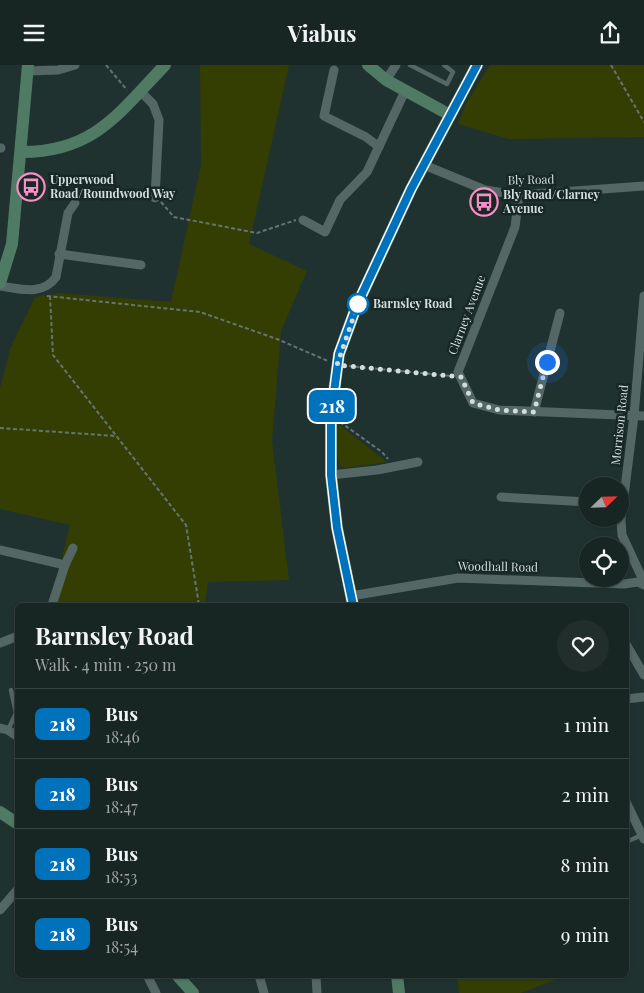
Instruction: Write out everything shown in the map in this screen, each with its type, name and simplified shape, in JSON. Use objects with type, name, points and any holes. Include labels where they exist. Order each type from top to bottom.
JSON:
[{"type":"street","points":[[75,65],[58,70],[28,68],[15,221],[4,255],[0,285],[40,289],[52,283],[56,277],[68,213],[75,203]]},
{"type":"street","points":[[22,152],[55,150],[84,140],[108,123],[165,65]]},
{"type":"street","points":[[368,65],[386,80],[404,91],[450,115]]},
{"type":"street","points":[[386,80],[396,65]]},
{"type":"street","points":[[352,600],[337,528],[331,475],[331,415],[337,365],[357,305],[424,165],[478,65]]},
{"type":"street","points":[[334,71],[324,116],[366,137],[379,147]]},
{"type":"street","points":[[303,220],[325,232],[340,199],[367,173],[404,91]]},
{"type":"street","points":[[137,94],[153,104],[159,120],[154,198]]},
{"type":"street","name":"Bly Road","points":[[424,165],[485,191],[519,195],[644,187]]},
{"type":"street","name":"Clarney Avenue","points":[[461,377],[458,372],[516,227],[519,195]]},
{"type":"street","points":[[59,254],[141,265]]},
{"type":"street","name":"Morrison Road","points":[[626,477],[634,416],[644,296]]},
{"type":"street","points":[[534,412],[560,313]]},
{"type":"street","points":[[638,364],[644,373]]},
{"type":"street","points":[[461,377],[473,403],[499,410],[644,416]]},
{"type":"street","points":[[331,475],[418,462]]},
{"type":"street","points":[[502,497],[579,501]]},
{"type":"street","name":"Morrison Road","points":[[622,527],[622,535],[644,584]]},
{"type":"street","points":[[53,603],[65,565],[73,548]]},
{"type":"street","points":[[0,550],[65,565]]},
{"type":"street","name":"Woodhall Road","points":[[352,600],[458,578],[644,584]]},
{"type":"street","points":[[0,643],[15,637]]},
{"type":"street","points":[[629,649],[644,675]]},
{"type":"street","points":[[629,699],[644,697]]},
{"type":"street","points":[[4,729],[15,735]]},
{"type":"street","points":[[629,808],[643,837]]},
{"type":"street","points":[[0,812],[15,822]]},
{"type":"street","points":[[0,910],[15,893]]},
{"type":"street","points":[[148,978],[156,993]]},
{"type":"street","points":[[180,978],[193,993]]},
{"type":"street","points":[[261,978],[264,993]]},
{"type":"street","points":[[316,978],[317,993]]},
{"type":"street","points":[[397,978],[399,993]]},
{"type":"lane","points":[[410,65],[447,84],[453,72],[444,65]]},
{"type":"lane","points":[[11,690],[15,708]]},
{"type":"lane","points":[[4,729],[15,714]]},
{"type":"lane","points":[[629,841],[643,837]]},
{"type":"path","points":[[106,65],[137,94]]},
{"type":"path","points":[[611,65],[644,122]]},
{"type":"path","points":[[154,198],[164,204],[174,217],[257,233],[297,220],[303,220]]},
{"type":"path","points":[[32,289],[39,295],[200,312],[277,339],[337,365],[461,377]]},
{"type":"path","points":[[50,296],[53,355],[186,525],[199,603]]},
{"type":"path","points":[[331,415],[382,452],[394,467]]},
{"type":"path","points":[[0,427],[116,436]]},
{"type":"green space","points":[[200,65],[289,65],[249,244],[307,271],[281,331],[272,441],[289,580],[208,582],[205,603],[57,603],[68,560],[62,557],[70,525],[0,509],[0,388],[10,349],[35,297],[59,293],[171,302],[201,165]]},
{"type":"green space","points":[[490,65],[644,65],[644,137],[509,139],[458,124],[466,104]]},
{"type":"green space","points":[[337,423],[387,462],[345,468],[340,466],[337,455]]},
{"type":"green space","points":[[457,978],[559,978],[521,993],[459,993]]},
{"type":"bus line","name":"218","points":[[353,603],[337,528],[331,475],[331,415],[339,354],[357,305],[411,189],[477,65]]},
{"type":"place","name":"Upperwood Road/Roundwood Way","points":[[31,187]]},
{"type":"place","name":"Bly Road/Clarney Avenue","points":[[484,202]]},
{"type":"place","name":"Barnsley Road","points":[[358,304]]},
{"type":"route","points":[[358,304],[347,329],[337,365],[461,377],[473,403],[499,410],[534,412],[547,362]]}]
